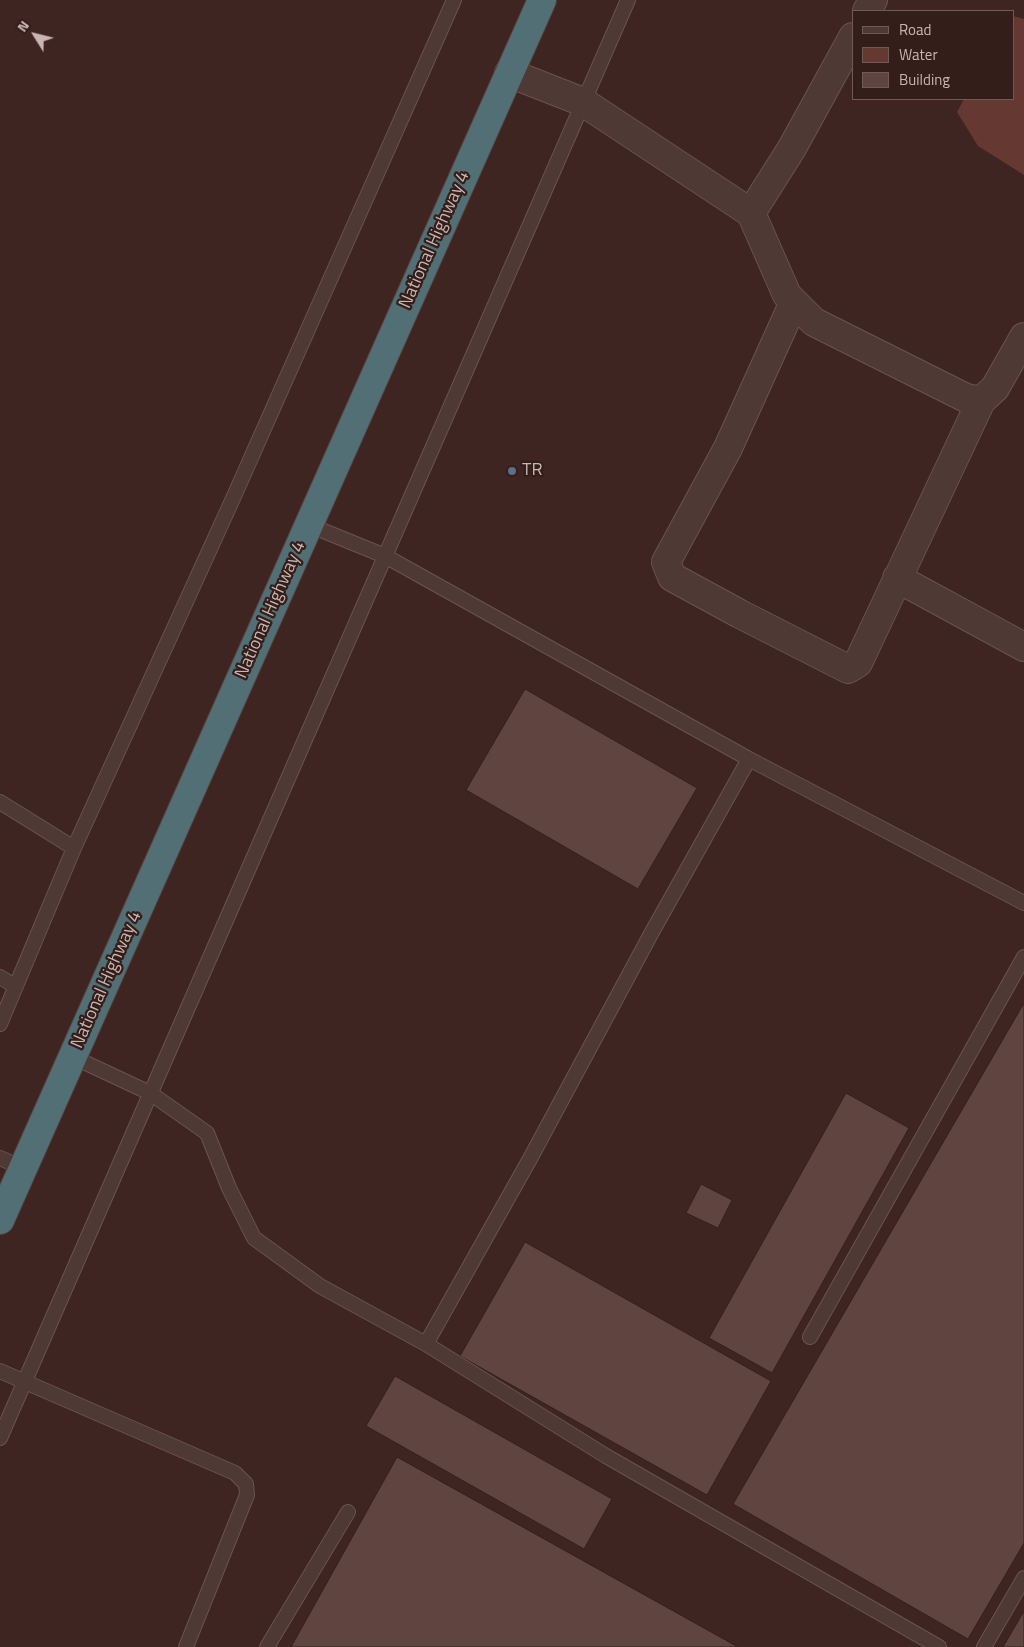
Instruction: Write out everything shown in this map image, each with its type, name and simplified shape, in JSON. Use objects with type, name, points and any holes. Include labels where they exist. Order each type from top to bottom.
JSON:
[{"type":"highway","name":"National Highway 4","points":[[0,1220],[12,1163],[73,1057],[542,0]]},
{"type":"street","points":[[751,213],[792,148],[852,38]]},
{"type":"street","points":[[509,73],[583,102],[751,213],[787,295],[814,322],[966,398],[981,401]]},
{"type":"street","points":[[794,302],[728,448],[666,562],[672,576],[740,614],[848,669],[858,663],[896,578],[981,401],[995,388],[1024,337]]},
{"type":"street","points":[[896,578],[1024,647]]},
{"type":"lane","points":[[0,1024],[74,848],[235,494],[454,0]]},
{"type":"lane","points":[[0,1438],[628,0]]},
{"type":"lane","points":[[309,525],[385,556],[750,759],[1024,902]]},
{"type":"lane","points":[[426,1344],[531,1157],[652,932],[750,759]]},
{"type":"lane","points":[[0,802],[74,848]]},
{"type":"lane","points":[[810,1337],[1024,957]]},
{"type":"lane","points":[[0,977],[15,986]]},
{"type":"lane","points":[[73,1057],[150,1094],[207,1133],[229,1188],[254,1238],[320,1286],[426,1344],[606,1456],[939,1647]]},
{"type":"lane","points":[[0,1370],[235,1473],[246,1484],[246,1495],[186,1647]]},
{"type":"lane","points":[[267,1647],[348,1512]]},
{"type":"lane","points":[[984,1647],[1024,1578]]},
{"type":"water","points":[[1014,16],[1024,19],[1024,175],[978,146],[957,112],[963,100],[1014,100]]},
{"type":"building","points":[[525,689],[697,788],[638,889],[466,790]]},
{"type":"building","points":[[1024,1003],[1024,1543],[968,1639],[733,1504]]},
{"type":"building","points":[[846,1093],[909,1128],[772,1373],[709,1338]]},
{"type":"building","points":[[701,1184],[732,1200],[718,1228],[686,1213]]},
{"type":"building","points":[[525,1242],[771,1381],[707,1495],[460,1356]]},
{"type":"building","points":[[395,1376],[612,1499],[584,1549],[366,1426]]},
{"type":"building","points":[[397,1457],[738,1647],[291,1647]]},
{"type":"building","points":[[1024,1611],[1024,1647],[1003,1647]]},
{"type":"place","name":"TR","points":[[512,471]]}]
